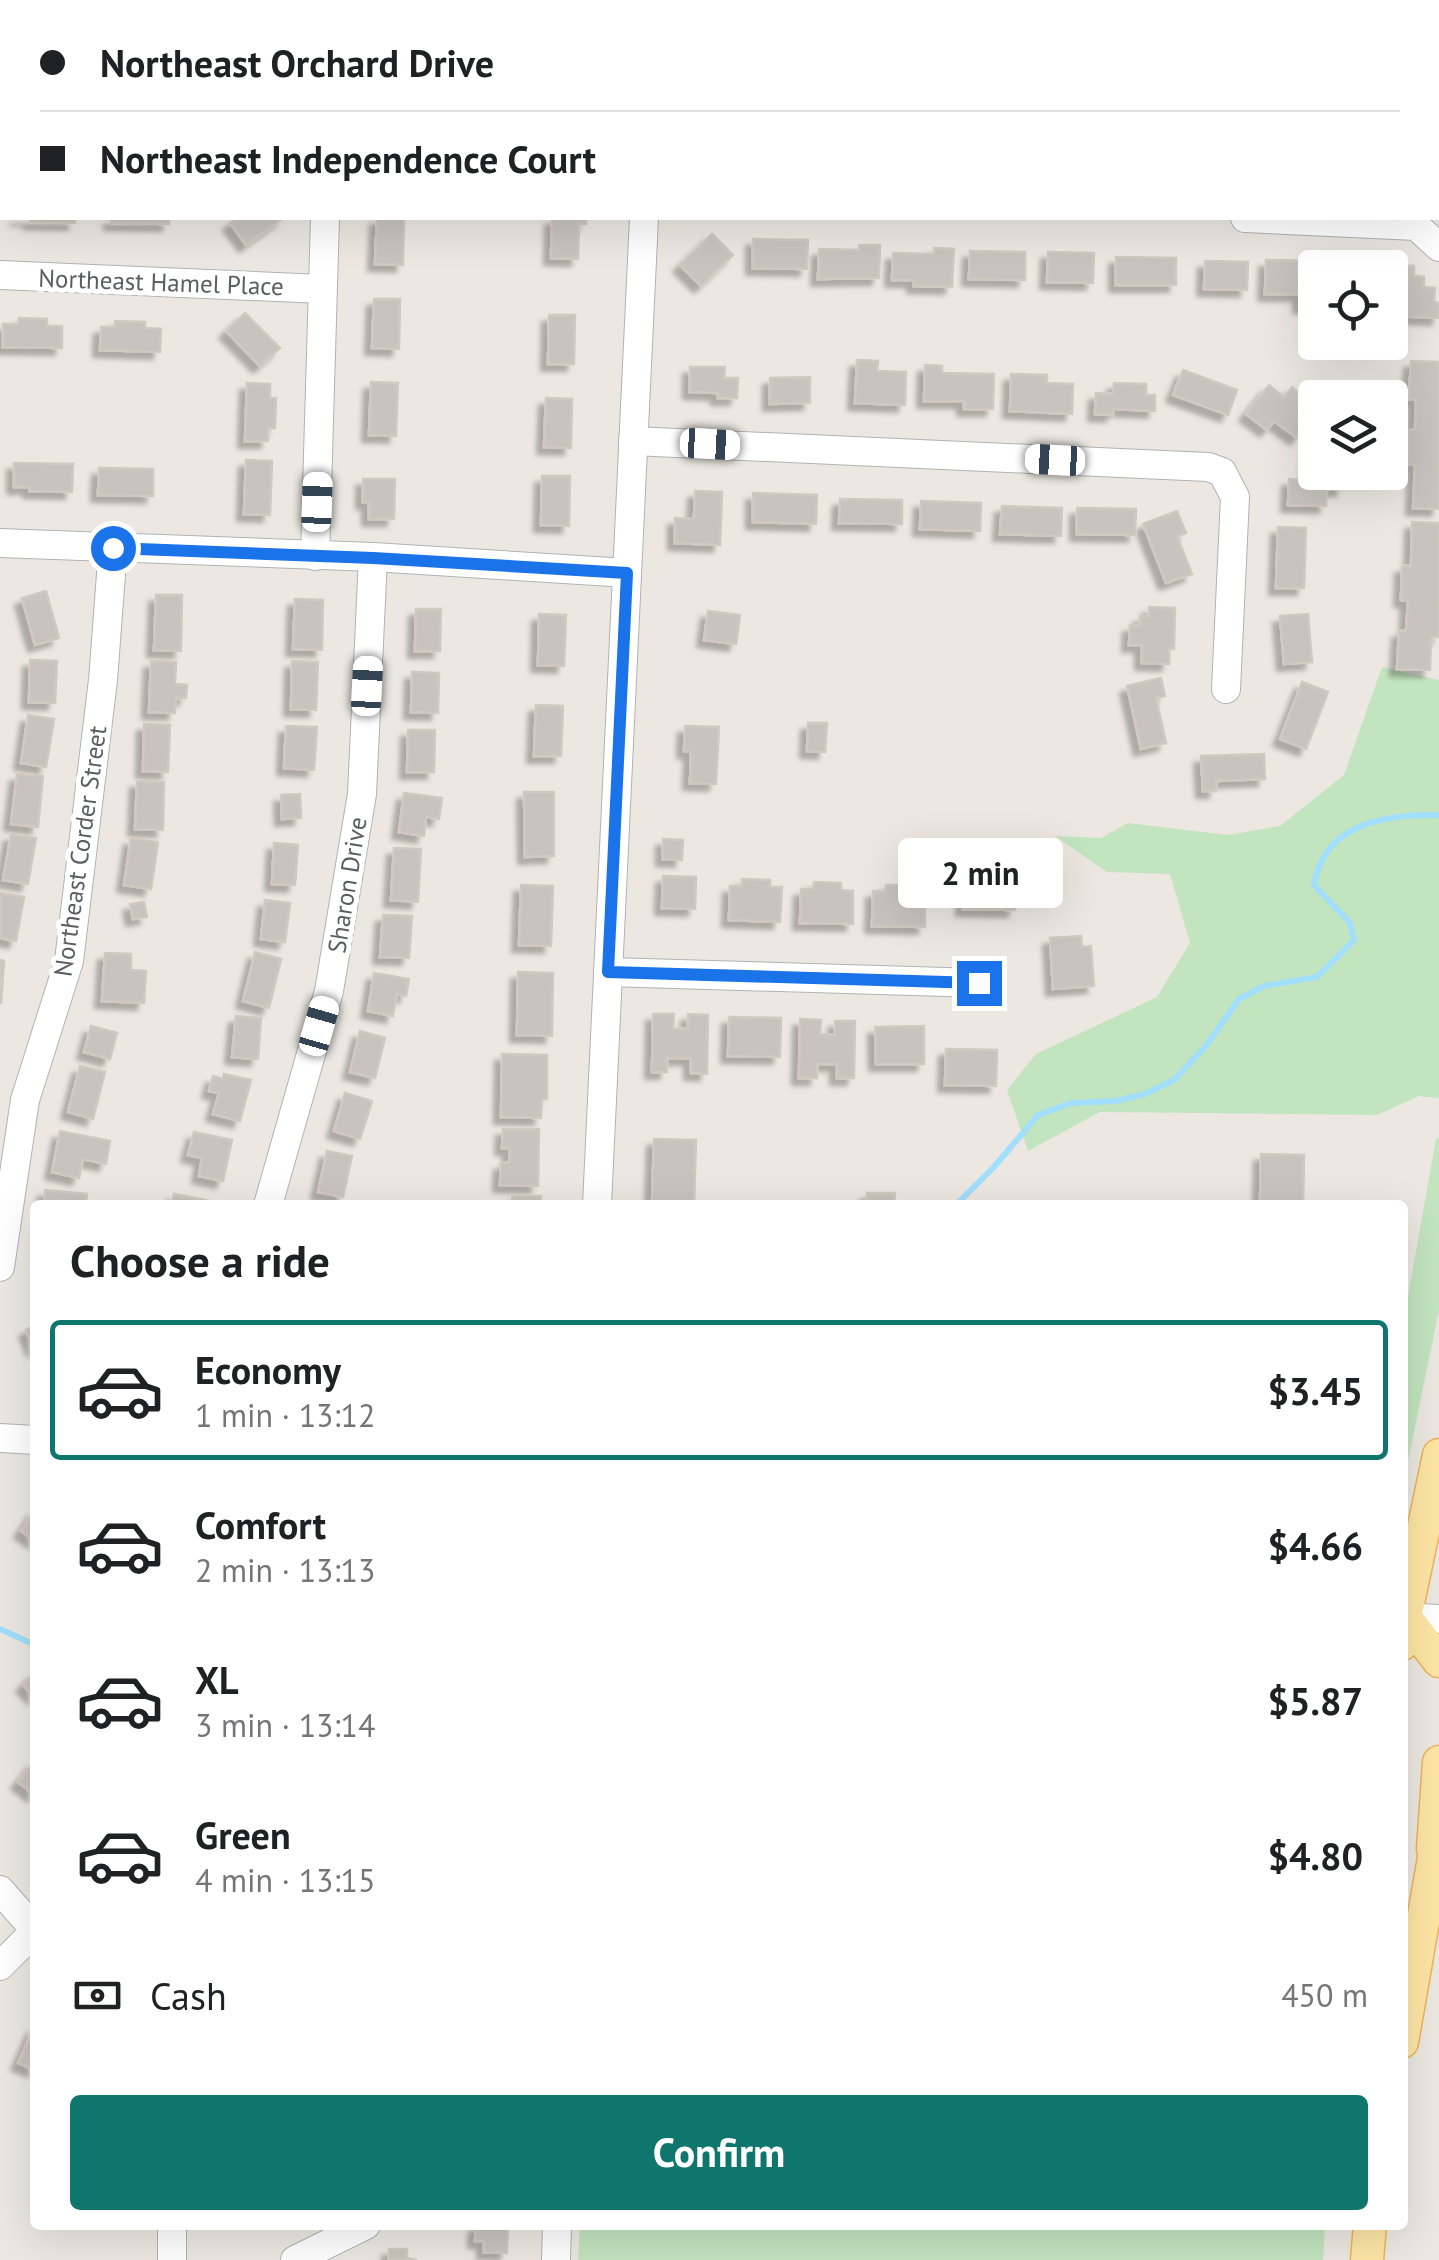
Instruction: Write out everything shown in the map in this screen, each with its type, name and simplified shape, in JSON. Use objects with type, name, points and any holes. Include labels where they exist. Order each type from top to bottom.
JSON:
[{"type":"main road","points":[[1408,1602],[1439,1455]]},
{"type":"main road","points":[[1408,1631],[1439,1661]]},
{"type":"main road","points":[[1408,2007],[1436,1844],[1439,1762]]},
{"type":"main road","points":[[1367,2260],[1370,2230]]},
{"type":"street","points":[[315,556],[325,220]]},
{"type":"street","points":[[597,1200],[644,220]]},
{"type":"street","points":[[1330,220],[1416,222],[1439,247]]},
{"type":"street","name":"Northeast Hamel Place","points":[[0,275],[322,290]]},
{"type":"street","points":[[633,441],[1208,466],[1222,472],[1235,497],[1226,690]]},
{"type":"street","points":[[0,543],[627,573]]},
{"type":"street","name":"Northeast Corder Street","points":[[0,1267],[24,1100],[69,961],[104,680],[113,548]]},
{"type":"street","name":"Sharon Drive","points":[[269,1200],[330,990],[362,794],[373,558]]},
{"type":"street","points":[[608,972],[979,983]]},
{"type":"street","points":[[0,1438],[30,1440]]},
{"type":"street","points":[[1408,1625],[1439,1619]]},
{"type":"street","points":[[0,1890],[30,1925]]},
{"type":"street","points":[[0,1966],[30,1936]]},
{"type":"street","points":[[172,2230],[172,2260]]},
{"type":"street","points":[[295,2260],[356,2230]]},
{"type":"street","points":[[556,2260],[558,2230]]},
{"type":"green space","points":[[1382,667],[1439,680],[1439,1098],[1419,1096],[1377,1115],[1100,1112],[1028,1151],[1007,1090],[1036,1054],[1157,997],[1190,943],[1170,874],[1107,872],[1055,836],[1101,838],[1128,823],[1228,835],[1280,826],[1344,775]]},
{"type":"green space","points":[[1439,1138],[1439,1310],[1408,1461],[1408,1296]]},
{"type":"green space","points":[[580,2230],[1325,2230],[1323,2260],[578,2260]]},
{"type":"building","points":[[31,220],[75,220],[75,223]]},
{"type":"building","points":[[111,220],[169,220],[169,224]]},
{"type":"building","points":[[234,220],[280,220],[246,245],[230,223]]},
{"type":"building","points":[[377,220],[404,220],[403,265],[375,264]]},
{"type":"building","points":[[552,220],[586,220],[586,224],[579,224],[578,259],[551,258]]},
{"type":"building","points":[[712,234],[733,255],[701,286],[680,265]]},
{"type":"building","points":[[753,239],[808,240],[807,269],[753,268]]},
{"type":"building","points":[[859,245],[880,245],[879,278],[818,279],[819,249],[859,250]]},
{"type":"building","points":[[934,248],[954,249],[952,287],[914,286],[914,280],[892,280],[893,253],[934,254]]},
{"type":"building","points":[[970,251],[1025,252],[1025,280],[969,279]]},
{"type":"building","points":[[1048,252],[1094,253],[1093,283],[1047,282]]},
{"type":"building","points":[[1116,257],[1176,258],[1176,285],[1116,285]]},
{"type":"building","points":[[1266,260],[1298,260],[1298,294],[1265,294]]},
{"type":"building","points":[[1205,261],[1248,262],[1247,290],[1204,289]]},
{"type":"building","points":[[1408,266],[1414,266],[1414,276],[1424,277],[1424,287],[1435,288],[1439,318],[1408,317]]},
{"type":"building","points":[[374,299],[400,299],[399,349],[372,348]]},
{"type":"building","points":[[245,313],[280,348],[260,366],[226,331]]},
{"type":"building","points":[[549,315],[575,315],[574,364],[548,364]]},
{"type":"building","points":[[19,318],[47,319],[47,326],[62,326],[62,348],[3,347],[3,324],[18,324]]},
{"type":"building","points":[[115,321],[145,322],[145,328],[161,329],[160,352],[100,350],[101,327],[115,327]]},
{"type":"building","points":[[857,360],[878,361],[877,371],[906,372],[905,405],[855,403]]},
{"type":"building","points":[[1411,361],[1438,362],[1439,509],[1413,508],[1415,465],[1408,464],[1408,431],[1415,429],[1416,399],[1409,399]]},
{"type":"building","points":[[925,365],[942,366],[942,373],[994,374],[993,409],[964,409],[964,401],[924,401]]},
{"type":"building","points":[[690,367],[725,367],[724,378],[738,378],[737,398],[690,392]]},
{"type":"building","points":[[1183,370],[1237,390],[1228,415],[1173,395]]},
{"type":"building","points":[[1011,374],[1047,375],[1047,383],[1073,384],[1072,414],[1010,411]]},
{"type":"building","points":[[810,377],[810,403],[770,404],[770,378]]},
{"type":"building","points":[[371,382],[398,383],[396,436],[369,435]]},
{"type":"building","points":[[247,383],[270,384],[270,398],[276,398],[275,428],[268,428],[268,441],[245,441]]},
{"type":"building","points":[[1114,383],[1146,384],[1146,395],[1155,395],[1155,411],[1113,409],[1113,415],[1095,414],[1096,393],[1113,394]]},
{"type":"building","points":[[1269,385],[1284,397],[1292,387],[1298,392],[1298,437],[1274,421],[1267,430],[1246,414]]},
{"type":"building","points":[[546,398],[572,399],[571,448],[544,447]]},
{"type":"building","points":[[246,460],[272,461],[270,515],[244,514]]},
{"type":"building","points":[[14,463],[73,464],[72,492],[14,487]]},
{"type":"building","points":[[99,468],[153,469],[153,496],[98,495]]},
{"type":"building","points":[[542,476],[570,476],[569,526],[541,525]]},
{"type":"building","points":[[363,479],[395,479],[394,519],[369,519],[369,502],[363,502]]},
{"type":"building","points":[[1289,479],[1298,479],[1298,490],[1327,490],[1326,506],[1288,505]]},
{"type":"building","points":[[695,491],[722,492],[720,545],[675,543],[675,518],[694,519]]},
{"type":"building","points":[[753,493],[817,495],[816,524],[753,522]]},
{"type":"building","points":[[840,499],[902,500],[902,524],[839,523]]},
{"type":"building","points":[[921,501],[981,503],[980,531],[920,529]]},
{"type":"building","points":[[1002,506],[1062,508],[1061,536],[1000,534]]},
{"type":"building","points":[[1077,508],[1136,509],[1135,535],[1077,534]]},
{"type":"building","points":[[1177,511],[1186,533],[1177,536],[1192,574],[1166,583],[1143,524]]},
{"type":"building","points":[[1412,522],[1439,523],[1439,637],[1431,636],[1430,670],[1397,669],[1399,631],[1406,631],[1408,601],[1401,600],[1402,566],[1411,566]]},
{"type":"building","points":[[1278,527],[1306,528],[1304,588],[1276,588]]},
{"type":"building","points":[[46,591],[59,638],[35,645],[22,598]]},
{"type":"building","points":[[156,595],[182,595],[181,651],[154,650]]},
{"type":"building","points":[[295,599],[323,600],[322,650],[293,649]]},
{"type":"building","points":[[1149,607],[1175,608],[1174,649],[1169,648],[1169,664],[1142,663],[1142,645],[1129,645],[1130,625],[1140,626],[1140,616],[1149,617]]},
{"type":"building","points":[[416,609],[441,609],[440,651],[415,651]]},
{"type":"building","points":[[708,611],[740,615],[736,644],[704,640]]},
{"type":"building","points":[[539,614],[566,615],[564,666],[538,665]]},
{"type":"building","points":[[1308,614],[1312,662],[1284,664],[1280,616]]},
{"type":"building","points":[[30,660],[57,661],[55,703],[29,702]]},
{"type":"building","points":[[151,661],[176,662],[175,684],[187,685],[186,698],[176,698],[175,713],[149,712]]},
{"type":"building","points":[[292,661],[318,662],[316,710],[291,709]]},
{"type":"building","points":[[412,672],[439,673],[438,713],[411,712]]},
{"type":"building","points":[[1161,678],[1165,696],[1156,698],[1166,743],[1141,749],[1127,686]]},
{"type":"building","points":[[1302,682],[1328,692],[1306,749],[1280,739]]},
{"type":"building","points":[[536,705],[563,706],[561,756],[534,756]]},
{"type":"building","points":[[28,715],[54,719],[46,767],[21,763]]},
{"type":"building","points":[[808,723],[827,723],[825,752],[807,751]]},
{"type":"building","points":[[144,724],[170,725],[168,772],[143,771]]},
{"type":"building","points":[[286,726],[317,727],[314,770],[284,768]]},
{"type":"building","points":[[685,726],[719,727],[716,784],[690,783],[691,752],[684,751]]},
{"type":"building","points":[[408,730],[435,730],[434,772],[407,772]]},
{"type":"building","points":[[1264,754],[1265,779],[1216,781],[1216,791],[1203,791],[1201,756]]},
{"type":"building","points":[[17,774],[43,776],[38,827],[11,824]]},
{"type":"building","points":[[137,781],[164,782],[163,830],[135,829]]},
{"type":"building","points":[[524,792],[554,792],[554,856],[525,857]]},
{"type":"building","points":[[404,793],[442,798],[439,819],[426,817],[424,836],[399,832]]},
{"type":"building","points":[[300,794],[301,818],[282,819],[281,795]]},
{"type":"building","points":[[11,834],[36,838],[28,884],[3,880]]},
{"type":"building","points":[[131,838],[158,842],[151,889],[124,885]]},
{"type":"building","points":[[663,839],[683,840],[682,860],[663,859]]},
{"type":"building","points":[[274,843],[298,845],[295,885],[272,884]]},
{"type":"building","points":[[394,848],[421,849],[418,902],[391,900]]},
{"type":"building","points":[[965,874],[1016,876],[1015,910],[963,909]]},
{"type":"building","points":[[663,876],[696,877],[695,909],[662,908]]},
{"type":"building","points":[[742,879],[770,880],[770,887],[782,887],[780,922],[729,920],[730,886],[742,886]]},
{"type":"building","points":[[814,882],[841,883],[841,890],[853,891],[853,924],[800,923],[801,889],[813,889]]},
{"type":"building","points":[[521,885],[553,886],[551,946],[519,945]]},
{"type":"building","points":[[886,885],[914,885],[913,892],[925,893],[925,927],[872,926],[873,891],[885,891]]},
{"type":"building","points":[[0,893],[24,897],[16,941],[0,938]]},
{"type":"building","points":[[265,900],[290,903],[285,942],[261,939]]},
{"type":"building","points":[[144,902],[147,917],[133,919],[130,904]]},
{"type":"building","points":[[383,915],[412,916],[409,958],[380,957]]},
{"type":"building","points":[[1081,936],[1082,947],[1091,946],[1094,986],[1053,989],[1050,938]]},
{"type":"building","points":[[255,952],[281,959],[269,1008],[243,1001]]},
{"type":"building","points":[[105,953],[131,954],[131,970],[146,971],[144,1003],[102,1001]]},
{"type":"building","points":[[0,960],[4,961],[1,1003],[0,1003]]},
{"type":"building","points":[[518,972],[553,973],[552,1036],[517,1035]]},
{"type":"building","points":[[374,973],[409,979],[406,996],[397,994],[393,1016],[368,1011]]},
{"type":"building","points":[[653,1014],[674,1014],[673,1029],[688,1029],[688,1014],[708,1015],[707,1074],[691,1073],[691,1058],[667,1058],[667,1072],[652,1072]]},
{"type":"building","points":[[236,1016],[261,1018],[258,1059],[232,1057]]},
{"type":"building","points":[[729,1017],[781,1018],[780,1057],[728,1056]]},
{"type":"building","points":[[800,1019],[821,1020],[820,1034],[835,1035],[835,1021],[855,1021],[854,1078],[837,1078],[837,1064],[817,1064],[817,1078],[799,1078]]},
{"type":"building","points":[[91,1026],[117,1033],[110,1059],[84,1052]]},
{"type":"building","points":[[924,1026],[924,1064],[876,1064],[875,1027]]},
{"type":"building","points":[[360,1031],[385,1038],[375,1078],[350,1072]]},
{"type":"building","points":[[946,1049],[997,1050],[996,1086],[945,1085]]},
{"type":"building","points":[[502,1054],[547,1055],[547,1099],[542,1099],[541,1118],[501,1117]]},
{"type":"building","points":[[80,1066],[105,1072],[93,1119],[68,1112]]},
{"type":"building","points":[[224,1074],[251,1080],[240,1121],[213,1114],[219,1093],[209,1091],[213,1076],[223,1079]]},
{"type":"building","points":[[345,1093],[372,1101],[360,1139],[334,1131]]},
{"type":"building","points":[[503,1129],[539,1129],[538,1186],[500,1185],[501,1163],[509,1163],[510,1148],[502,1148]]},
{"type":"building","points":[[60,1131],[110,1141],[106,1164],[83,1159],[79,1178],[52,1172]]},
{"type":"building","points":[[194,1132],[232,1140],[223,1181],[199,1176],[202,1158],[188,1155]]},
{"type":"building","points":[[654,1139],[696,1140],[694,1200],[652,1200]]},
{"type":"building","points":[[327,1151],[352,1156],[343,1197],[318,1192]]},
{"type":"building","points":[[1261,1154],[1304,1155],[1303,1200],[1260,1200]]},
{"type":"building","points":[[45,1190],[87,1194],[86,1200],[44,1200]]},
{"type":"building","points":[[867,1193],[895,1193],[894,1200],[866,1200]]},
{"type":"building","points":[[174,1194],[205,1200],[173,1200]]},
{"type":"building","points":[[512,1196],[541,1196],[541,1200],[512,1200]]},
{"type":"building","points":[[30,1518],[30,1537],[21,1531]]},
{"type":"building","points":[[30,1767],[30,1791],[18,1782]]},
{"type":"building","points":[[30,2036],[30,2068],[18,2063]]},
{"type":"building","points":[[476,2230],[508,2230],[507,2253],[484,2252],[484,2241],[475,2241]]},
{"type":"building","points":[[389,2249],[407,2249],[407,2258],[417,2260],[389,2260]]},
{"type":"waterway","points":[[961,1200],[1038,1115],[1071,1103],[1116,1101],[1145,1094],[1174,1080],[1206,1046],[1239,999],[1264,986],[1317,977],[1354,940],[1350,923],[1314,885],[1330,848],[1344,835],[1379,820],[1439,815]]},
{"type":"waterway","points":[[0,1629],[30,1643]]},
{"type":"route","points":[[113,548],[627,573],[608,972],[979,983]]}]
